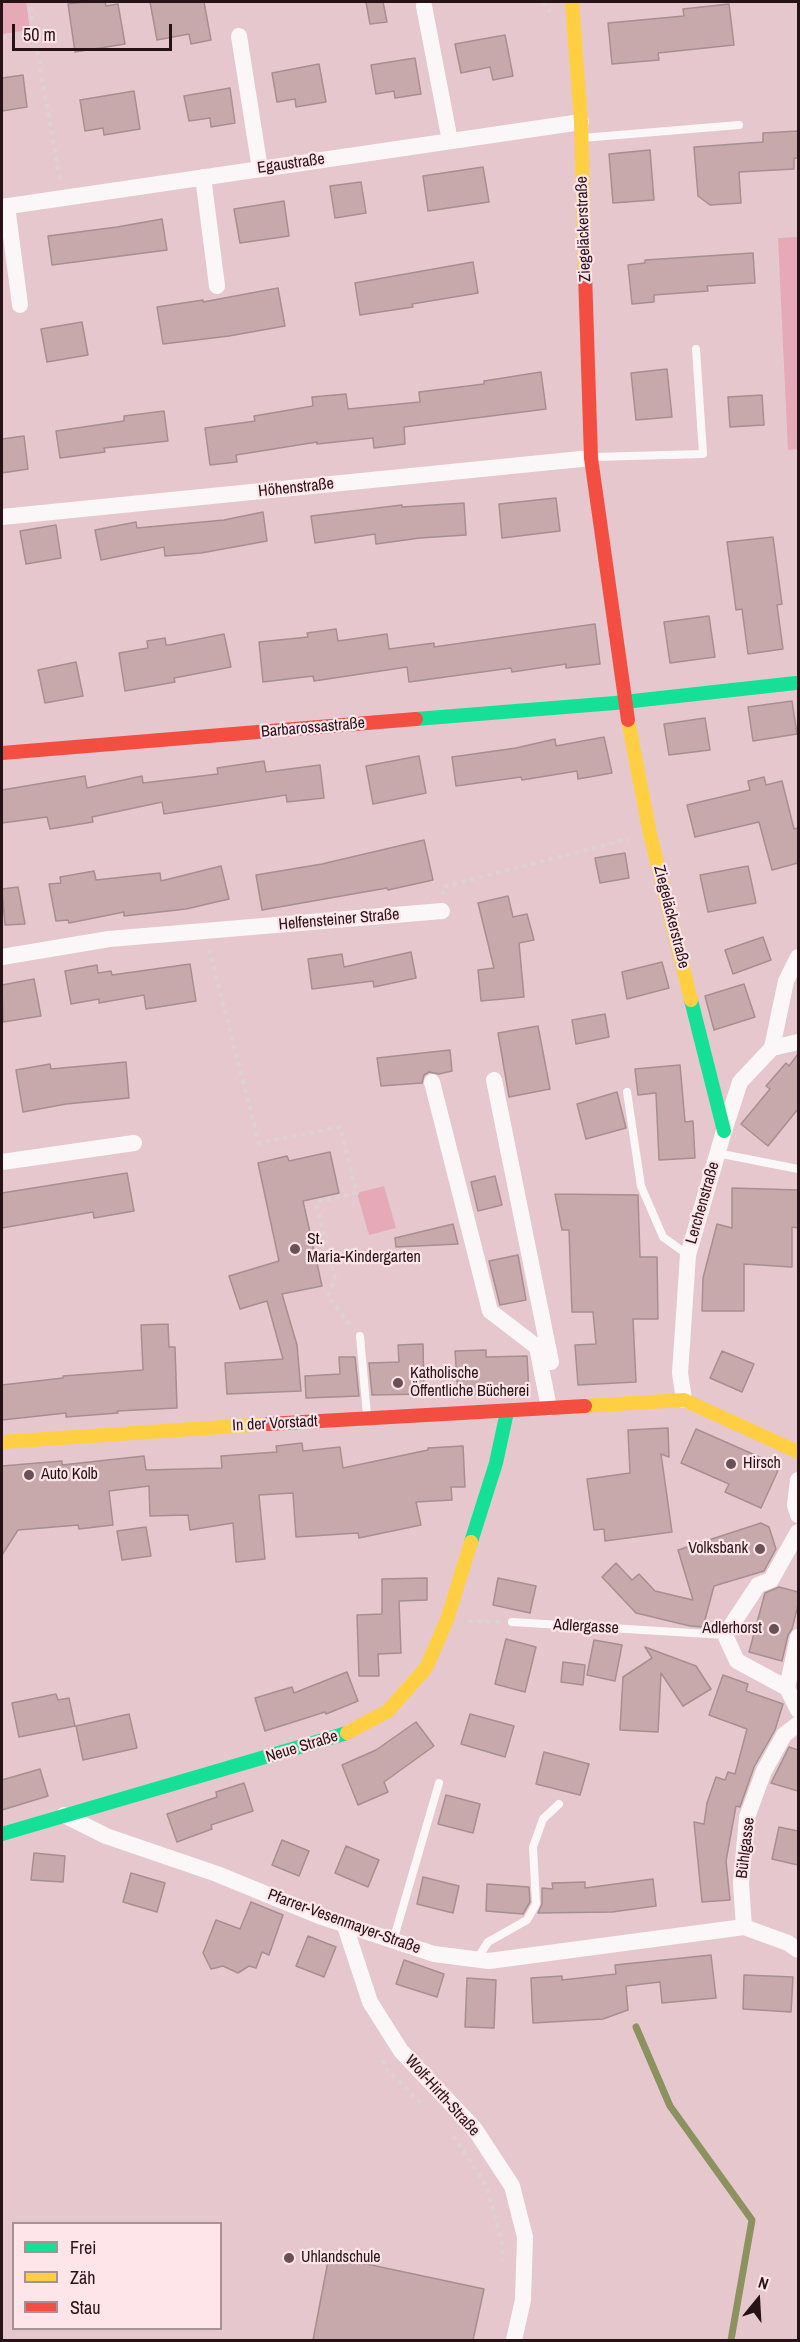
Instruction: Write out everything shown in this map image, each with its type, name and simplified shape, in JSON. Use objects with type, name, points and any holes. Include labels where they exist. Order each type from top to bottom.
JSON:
[{"type":"street","name":"Ziegeläckerstraße","points":[[572,2],[582,130],[591,458],[625,702],[650,834],[724,1131]]},
{"type":"street","points":[[424,6],[450,141]]},
{"type":"street","points":[[238,36],[260,169]]},
{"type":"street","name":"Egaustraße","points":[[4,206],[450,141],[582,130]]},
{"type":"street","points":[[203,177],[217,286]]},
{"type":"street","points":[[4,206],[20,305]]},
{"type":"street","name":"Höhenstraße","points":[[2,517],[591,458]]},
{"type":"street","points":[[625,702],[796,683]]},
{"type":"street","name":"Barbarossastraße","points":[[2,753],[625,702]]},
{"type":"street","name":"Helfensteiner Straße","points":[[2,957],[109,939],[442,911]]},
{"type":"street","points":[[798,957],[786,981],[772,1048],[798,1042]]},
{"type":"street","name":"Lerchenstraße","points":[[684,1400],[680,1373],[688,1255],[740,1082],[772,1048]]},
{"type":"street","points":[[494,1080],[555,1408]]},
{"type":"street","points":[[432,1082],[490,1311],[537,1347],[555,1408]]},
{"type":"street","points":[[2,1162],[134,1143]]},
{"type":"street","name":"In der Vorstadt","points":[[2,1442],[684,1400],[798,1452]]},
{"type":"street","name":"Neue Straße","points":[[2,1834],[341,1736],[388,1711],[426,1668],[447,1620],[496,1463],[507,1412]]},
{"type":"street","points":[[798,1480],[795,1504],[798,1515]]},
{"type":"street","points":[[798,1532],[771,1580],[758,1586],[725,1635],[737,1661],[787,1688],[798,1710]]},
{"type":"street","points":[[787,1688],[798,1637]]},
{"type":"street","name":"Bühlgasse","points":[[744,1927],[741,1883],[747,1817],[764,1771],[784,1735],[798,1724]]},
{"type":"street","name":"Pfarrer-Vesenmayer-Straße","points":[[64,1815],[106,1836],[218,1874],[345,1926],[434,1954],[489,1961],[744,1927]]},
{"type":"street","name":"Wolf-Hirth-Straße","points":[[345,1926],[370,2002],[394,2041],[474,2128],[512,2186],[525,2236],[523,2300],[514,2340]]},
{"type":"street","points":[[744,1927],[788,1943],[798,1950]]},
{"type":"lane","points":[[582,130],[739,125]]},
{"type":"lane","points":[[591,458],[703,454],[696,350]]},
{"type":"lane","points":[[627,1092],[641,1186],[663,1237],[688,1255]]},
{"type":"lane","points":[[717,1153],[798,1169]]},
{"type":"lane","points":[[360,1336],[367,1419]]},
{"type":"lane","name":"Adlergasse","points":[[512,1622],[725,1635]]},
{"type":"lane","points":[[393,1941],[439,1783]]},
{"type":"lane","points":[[476,1959],[488,1942],[527,1920],[536,1904],[533,1847],[543,1819],[559,1804]]},
{"type":"path","points":[[30,2],[63,197]]},
{"type":"path","points":[[2,37],[34,33]]},
{"type":"path","points":[[442,911],[444,887],[650,834]]},
{"type":"path","points":[[205,931],[259,1143],[340,1127],[357,1192],[316,1202],[335,1279],[328,1297],[360,1336]]},
{"type":"path","points":[[447,1620],[512,1622]]},
{"type":"path","points":[[377,2051],[388,2071],[428,2109]]},
{"type":"path","points":[[451,2133],[486,2185],[502,2242],[504,2263]]},
{"type":"shaded area","points":[[2,2],[26,2],[30,30],[2,34]]},
{"type":"shaded area","points":[[798,237],[798,449],[788,450],[778,238]]},
{"type":"shaded area","points":[[384,1186],[396,1228],[369,1235],[357,1193]]},
{"type":"building","points":[[105,2],[106,6],[118,4],[125,44],[75,52],[68,4]]},
{"type":"building","points":[[150,2],[204,2],[211,40],[191,44],[189,34],[157,40]]},
{"type":"building","points":[[366,2],[383,2],[387,22],[370,24]]},
{"type":"building","points":[[729,4],[734,45],[658,53],[659,60],[612,64],[608,23],[684,16],[683,9]]},
{"type":"building","points":[[505,35],[513,76],[493,80],[490,67],[461,73],[455,44]]},
{"type":"building","points":[[415,58],[421,94],[395,98],[394,91],[376,94],[371,65]]},
{"type":"building","points":[[319,64],[326,102],[296,107],[295,99],[277,102],[272,73]]},
{"type":"building","points":[[23,75],[27,107],[2,111],[2,78]]},
{"type":"building","points":[[230,88],[235,123],[211,127],[210,118],[189,121],[184,96]]},
{"type":"building","points":[[134,91],[140,129],[104,135],[103,128],[85,131],[80,100]]},
{"type":"building","points":[[798,131],[798,158],[794,158],[794,169],[739,172],[741,203],[710,205],[698,196],[694,147],[763,142],[763,133]]},
{"type":"building","points":[[650,150],[654,200],[613,203],[609,154]]},
{"type":"building","points":[[483,167],[489,202],[428,211],[423,176]]},
{"type":"building","points":[[361,182],[366,213],[335,218],[330,186]]},
{"type":"building","points":[[284,201],[289,236],[240,243],[234,209]]},
{"type":"building","points":[[162,219],[167,250],[52,265],[48,236]]},
{"type":"building","points":[[753,253],[755,283],[707,286],[708,291],[654,295],[654,302],[632,304],[628,265],[645,263],[645,260]]},
{"type":"building","points":[[473,262],[478,293],[412,304],[413,307],[360,315],[355,283]]},
{"type":"building","points":[[278,288],[285,326],[163,344],[157,307],[203,300],[203,302]]},
{"type":"building","points":[[82,322],[88,355],[47,362],[41,329]]},
{"type":"building","points":[[667,369],[672,417],[636,420],[631,373]]},
{"type":"building","points":[[541,372],[546,409],[404,427],[405,444],[374,448],[373,438],[317,444],[317,442],[236,455],[237,462],[210,465],[205,428],[255,421],[254,416],[313,406],[312,397],[346,394],[348,409],[420,402],[419,392],[484,384],[484,381]]},
{"type":"building","points":[[762,395],[764,425],[730,427],[728,397]]},
{"type":"building","points":[[164,411],[168,441],[104,448],[105,452],[60,458],[56,431],[124,421],[124,416]]},
{"type":"building","points":[[24,436],[28,469],[2,473],[2,439]]},
{"type":"building","points":[[556,498],[560,531],[502,538],[499,504]]},
{"type":"building","points":[[464,503],[466,535],[376,544],[375,534],[315,543],[311,516],[402,505],[402,507]]},
{"type":"building","points":[[263,512],[267,541],[201,553],[165,556],[164,547],[101,560],[95,530],[136,522],[137,528],[224,520]]},
{"type":"building","points":[[56,525],[61,558],[26,564],[20,531]]},
{"type":"building","points":[[773,537],[782,604],[777,605],[783,649],[748,654],[742,609],[736,610],[727,542]]},
{"type":"building","points":[[709,616],[715,657],[670,663],[664,622]]},
{"type":"building","points":[[595,624],[600,664],[566,668],[566,664],[512,672],[511,668],[409,682],[407,667],[314,681],[313,676],[263,682],[259,642],[308,637],[307,633],[336,629],[338,641],[387,634],[389,649],[434,643],[434,647]]},
{"type":"building","points":[[224,634],[231,667],[174,678],[175,682],[125,691],[119,653],[148,648],[147,641],[165,638],[166,645],[169,645]]},
{"type":"building","points":[[76,662],[83,696],[45,703],[38,670]]},
{"type":"building","points":[[792,701],[797,734],[753,741],[748,707]]},
{"type":"building","points":[[705,718],[710,750],[669,755],[664,724]]},
{"type":"building","points":[[604,737],[612,773],[578,779],[577,771],[522,780],[521,777],[456,786],[452,757],[516,748],[555,739],[556,746]]},
{"type":"building","points":[[419,756],[426,793],[373,804],[366,766]]},
{"type":"building","points":[[264,761],[266,772],[320,765],[324,798],[287,802],[286,795],[164,814],[162,802],[92,817],[93,822],[50,829],[47,817],[2,823],[2,790],[85,776],[87,788],[142,776],[143,783],[218,774],[217,768]]},
{"type":"building","points":[[764,777],[766,785],[782,781],[794,829],[798,828],[798,863],[772,870],[759,822],[695,837],[687,805],[750,790],[748,781]]},
{"type":"building","points":[[424,840],[433,880],[388,890],[387,888],[262,910],[256,875],[322,864]]},
{"type":"building","points":[[625,853],[629,878],[600,883],[595,858]]},
{"type":"building","points":[[221,866],[229,899],[186,909],[124,916],[124,912],[69,923],[68,920],[56,921],[49,884],[61,883],[60,877],[94,871],[96,880],[160,873],[161,881]]},
{"type":"building","points":[[748,866],[756,903],[708,912],[700,875]]},
{"type":"building","points":[[18,887],[25,924],[5,925],[2,889]]},
{"type":"building","points":[[508,896],[513,917],[527,914],[534,940],[519,943],[524,997],[481,1001],[478,970],[494,968],[478,903]]},
{"type":"building","points":[[763,937],[771,960],[733,974],[725,950]]},
{"type":"building","points":[[411,952],[416,978],[374,987],[373,981],[312,989],[308,959],[342,954],[344,967]]},
{"type":"building","points":[[662,962],[669,988],[627,999],[622,972]]},
{"type":"building","points":[[190,964],[196,1001],[146,1009],[144,995],[99,1003],[99,999],[71,1004],[65,971],[97,965],[98,973],[111,971],[112,975]]},
{"type":"building","points":[[34,979],[41,1016],[3,1022],[2,985]]},
{"type":"building","points":[[744,984],[755,1017],[714,1030],[705,996]]},
{"type":"building","points":[[605,1014],[609,1037],[576,1044],[572,1020]]},
{"type":"building","points":[[538,1026],[550,1089],[509,1097],[498,1033]]},
{"type":"building","points":[[450,1050],[452,1071],[439,1074],[429,1072],[424,1075],[422,1083],[381,1086],[377,1058]]},
{"type":"building","points":[[798,1054],[798,1109],[768,1146],[741,1124],[770,1089],[766,1086],[786,1063],[789,1066]]},
{"type":"building","points":[[126,1062],[129,1098],[66,1104],[23,1112],[16,1070],[50,1064],[51,1069]]},
{"type":"building","points":[[680,1065],[685,1122],[693,1121],[695,1158],[659,1160],[656,1093],[638,1095],[635,1069]]},
{"type":"building","points":[[617,1092],[626,1128],[586,1139],[577,1104]]},
{"type":"building","points":[[330,1152],[339,1193],[303,1201],[322,1286],[282,1294],[297,1345],[301,1391],[227,1394],[225,1363],[283,1359],[267,1301],[240,1309],[229,1276],[279,1261],[258,1163],[287,1156],[289,1161]]},
{"type":"building","points":[[127,1173],[134,1211],[94,1218],[93,1212],[2,1228],[2,1193]]},
{"type":"building","points":[[495,1176],[502,1205],[478,1211],[471,1182]]},
{"type":"building","points":[[732,1188],[798,1190],[798,1228],[792,1227],[792,1267],[744,1264],[744,1311],[702,1311],[703,1278],[717,1224],[732,1228]]},
{"type":"building","points":[[555,1194],[638,1195],[640,1257],[657,1257],[658,1319],[633,1319],[636,1382],[578,1385],[575,1345],[596,1344],[593,1312],[572,1312],[569,1230],[562,1230]]},
{"type":"building","points":[[453,1224],[458,1244],[396,1247],[395,1238]]},
{"type":"building","points":[[518,1255],[526,1300],[500,1305],[489,1261]]},
{"type":"building","points":[[168,1324],[169,1347],[175,1347],[177,1408],[117,1411],[118,1413],[66,1417],[66,1413],[2,1420],[2,1385],[63,1378],[63,1376],[143,1370],[141,1325]]},
{"type":"building","points":[[423,1344],[424,1394],[372,1395],[369,1363],[399,1362],[398,1345]]},
{"type":"building","points":[[486,1350],[486,1357],[527,1356],[529,1393],[458,1395],[455,1351]]},
{"type":"building","points":[[722,1351],[754,1364],[742,1392],[710,1378]]},
{"type":"building","points":[[339,1357],[355,1357],[359,1396],[306,1398],[305,1376],[340,1374]]},
{"type":"building","points":[[668,1428],[669,1457],[661,1454],[672,1532],[605,1541],[604,1529],[594,1530],[587,1479],[630,1473],[628,1430]]},
{"type":"building","name":"Hirsch","points":[[696,1429],[780,1466],[761,1508],[725,1492],[729,1484],[681,1463]]},
{"type":"building","points":[[302,1443],[303,1451],[340,1447],[343,1468],[428,1450],[428,1448],[463,1446],[465,1487],[451,1487],[452,1500],[416,1502],[421,1525],[359,1538],[358,1533],[296,1537],[293,1493],[259,1495],[265,1559],[236,1562],[233,1523],[190,1530],[188,1515],[150,1516],[149,1486],[109,1491],[113,1525],[79,1529],[78,1525],[18,1530],[2,1555],[2,1466],[62,1461],[62,1465],[144,1456],[146,1470],[222,1468],[221,1456],[277,1452],[276,1446]]},
{"type":"building","points":[[761,1523],[769,1527],[776,1549],[764,1571],[714,1586],[703,1627],[636,1613],[602,1577],[616,1563],[632,1580],[639,1574],[655,1591],[693,1600],[678,1550]]},
{"type":"building","points":[[146,1527],[151,1556],[122,1560],[117,1531]]},
{"type":"building","points":[[427,1578],[427,1600],[399,1601],[401,1653],[378,1654],[379,1676],[359,1676],[357,1615],[382,1614],[382,1579]]},
{"type":"building","points":[[498,1578],[536,1586],[530,1613],[493,1605]]},
{"type":"building","name":"Adlerhorst","points":[[779,1587],[798,1592],[798,1605],[782,1661],[749,1652],[765,1593]]},
{"type":"building","points":[[506,1639],[536,1647],[525,1692],[495,1684]]},
{"type":"building","points":[[594,1640],[622,1645],[615,1681],[587,1675]]},
{"type":"building","points":[[645,1647],[696,1666],[711,1689],[683,1706],[661,1673],[658,1732],[620,1730],[623,1677],[652,1658]]},
{"type":"building","points":[[563,1662],[585,1665],[583,1685],[561,1682]]},
{"type":"building","points":[[347,1672],[358,1701],[326,1714],[325,1712],[265,1731],[255,1698],[292,1687],[294,1693]]},
{"type":"building","points":[[723,1675],[748,1684],[746,1691],[783,1704],[775,1730],[754,1767],[740,1807],[736,1806],[726,1861],[730,1900],[702,1902],[694,1822],[704,1824],[707,1803],[716,1777],[725,1780],[728,1772],[735,1774],[747,1729],[709,1715]]},
{"type":"building","points":[[56,1694],[58,1700],[69,1698],[75,1726],[19,1737],[12,1703]]},
{"type":"building","points":[[129,1714],[137,1748],[83,1760],[76,1726]]},
{"type":"building","points":[[470,1714],[514,1726],[505,1757],[461,1744]]},
{"type":"building","points":[[416,1722],[434,1746],[384,1782],[388,1792],[358,1805],[342,1765],[376,1750]]},
{"type":"building","points":[[789,1747],[798,1750],[798,1791],[771,1783]]},
{"type":"building","points":[[544,1752],[589,1764],[580,1795],[536,1784]]},
{"type":"building","points":[[40,1769],[48,1796],[2,1810],[2,1780]]},
{"type":"building","points":[[244,1783],[253,1811],[211,1825],[212,1829],[177,1842],[167,1814],[217,1797],[216,1792]]},
{"type":"building","points":[[446,1795],[480,1804],[473,1833],[438,1824]]},
{"type":"building","points":[[779,1827],[798,1831],[798,1865],[772,1859]]},
{"type":"building","points":[[282,1840],[309,1851],[299,1876],[272,1865]]},
{"type":"building","points":[[346,1846],[379,1860],[368,1887],[335,1873]]},
{"type":"building","points":[[34,1853],[65,1856],[63,1882],[31,1880]]},
{"type":"building","points":[[131,1873],[165,1883],[157,1912],[123,1902]]},
{"type":"building","points":[[423,1877],[459,1886],[453,1913],[417,1904]]},
{"type":"building","points":[[653,1879],[656,1906],[612,1912],[538,1913],[542,1904],[542,1888],[553,1889],[552,1883],[585,1882],[585,1888]]},
{"type":"building","points":[[487,1884],[529,1887],[530,1902],[523,1914],[486,1911]]},
{"type":"building","points":[[251,1902],[283,1915],[269,1955],[262,1952],[256,1968],[249,1966],[238,1973],[223,1966],[211,1969],[203,1953],[216,1920],[240,1929]]},
{"type":"building","points":[[308,1936],[336,1947],[324,1977],[296,1966]]},
{"type":"building","points":[[711,1955],[716,1998],[662,2003],[660,1982],[626,1986],[628,2010],[603,2019],[533,2023],[531,1978],[562,1976],[562,1980],[616,1974],[615,1965]]},
{"type":"building","points":[[404,1960],[444,1974],[437,1997],[396,1984]]},
{"type":"building","points":[[744,1975],[793,1977],[791,2012],[743,2009]]},
{"type":"building","points":[[467,1978],[496,1980],[494,2028],[465,2027]]},
{"type":"building","points":[[329,2256],[484,2289],[473,2340],[313,2340]]},
{"type":"waterway","points":[[636,2027],[670,2106],[752,2220],[731,2340]]},
{"type":"traffic: fast","points":[[416,719],[615,703],[796,683]]},
{"type":"traffic: fast","points":[[691,1000],[724,1131]]},
{"type":"traffic: fast","points":[[471,1542],[496,1463],[507,1412]]},
{"type":"traffic: fast","points":[[2,1834],[347,1733]]},
{"type":"traffic: slow","points":[[572,2],[581,122],[585,273]]},
{"type":"traffic: slow","points":[[628,720],[650,834],[691,1000]]},
{"type":"traffic: slow","points":[[585,1406],[684,1400],[798,1452]]},
{"type":"traffic: slow","points":[[2,1442],[268,1424]]},
{"type":"traffic: slow","points":[[347,1733],[388,1711],[426,1668],[447,1620],[471,1542]]},
{"type":"traffic: jam","points":[[585,273],[591,458],[628,720]]},
{"type":"traffic: jam","points":[[2,753],[416,719]]},
{"type":"traffic: jam","points":[[268,1424],[585,1406]]},
{"type":"place","name":"St. Maria-Kindergarten","points":[[295,1249]]},
{"type":"place","name":"Katholische Öffentliche Bücherei","points":[[398,1383]]},
{"type":"place","name":"Hirsch","points":[[731,1464]]},
{"type":"place","name":"Auto Kolb","points":[[29,1475]]},
{"type":"place","name":"Volksbank","points":[[760,1549]]},
{"type":"place","name":"Adlerhorst","points":[[774,1629]]},
{"type":"place","name":"Uhlandschule","points":[[289,2258]]}]
